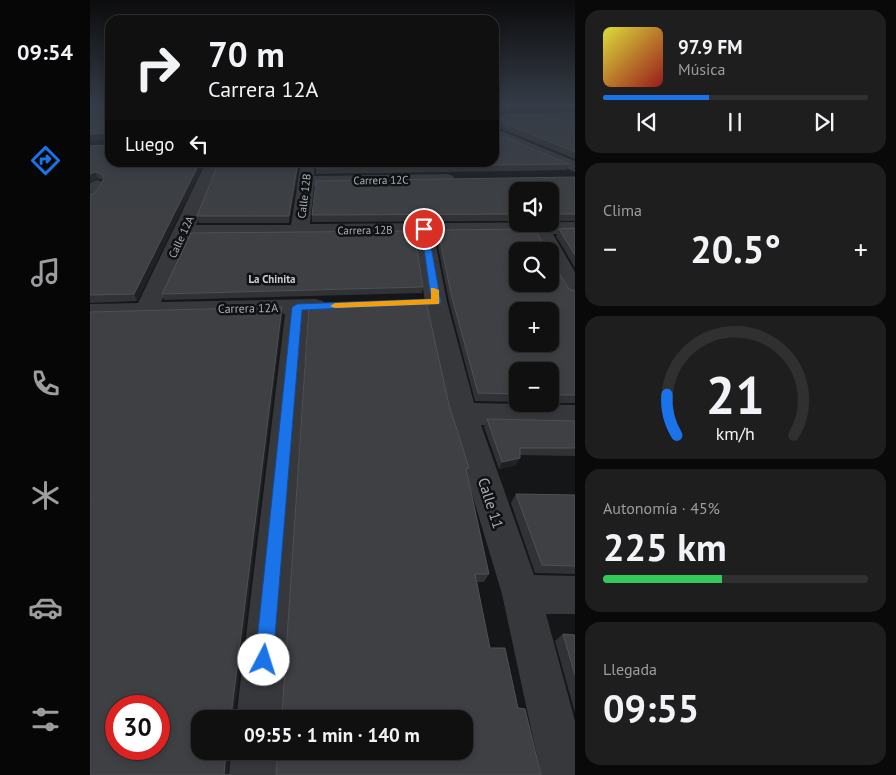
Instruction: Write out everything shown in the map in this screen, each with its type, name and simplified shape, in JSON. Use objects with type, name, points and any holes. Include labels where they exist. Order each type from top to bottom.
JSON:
[{"type":"street","points":[[517,142],[526,146],[575,157]]},
{"type":"street","points":[[554,151],[571,174]]},
{"type":"street","name":"Calle 12A","points":[[146,310],[212,167]]},
{"type":"street","name":"Calle 12B","points":[[300,230],[307,167]]},
{"type":"street","name":"Carrera 12C","points":[[306,181],[465,179]]},
{"type":"street","name":"Carrera 12B","points":[[184,231],[509,228]]},
{"type":"street","name":"Carrera 12B","points":[[559,228],[575,228]]},
{"type":"street","name":"Calle 11","points":[[424,229],[426,302],[521,594],[565,775]]},
{"type":"street","points":[[542,232],[575,291]]},
{"type":"street","name":"Carrera 12A","points":[[90,311],[337,306]]},
{"type":"street","points":[[259,710],[297,307]]},
{"type":"street","points":[[462,414],[575,416]]},
{"type":"street","points":[[521,594],[575,595]]},
{"type":"street","points":[[253,775],[254,760]]},
{"type":"building","points":[[499,142],[517,142],[569,164],[499,165]]},
{"type":"building","points":[[551,142],[575,142],[575,152]]},
{"type":"building","points":[[105,145],[105,167],[198,167],[134,294],[90,295],[90,195],[94,194],[104,179],[102,174],[95,172],[90,174],[90,146]]},
{"type":"building","points":[[217,167],[297,167],[289,216],[197,216]]},
{"type":"building","points":[[316,167],[379,167],[316,168]]},
{"type":"building","points":[[575,177],[575,214],[559,214],[559,182],[509,182],[509,214],[312,215],[316,181]]},
{"type":"building","points":[[575,228],[575,255],[559,229]]},
{"type":"building","points":[[509,229],[509,232],[537,232],[542,242],[509,242],[509,292],[559,292],[559,273],[569,289],[575,291],[575,395],[559,395],[559,362],[509,362],[509,394],[478,393],[451,294],[438,230]]},
{"type":"building","points":[[414,231],[423,287],[162,294],[191,233]]},
{"type":"building","points":[[426,301],[449,405],[469,468],[466,469],[489,574],[475,574],[490,648],[505,648],[518,708],[525,709],[541,775],[276,775],[277,760],[473,760],[473,710],[282,710],[309,304]]},
{"type":"building","points":[[282,307],[232,710],[191,710],[191,760],[225,760],[224,775],[90,775],[90,312]]},
{"type":"building","points":[[487,419],[575,421],[575,448],[520,448],[520,458],[502,462]]},
{"type":"building","points":[[516,494],[575,495],[575,566],[542,565]]},
{"type":"building","points":[[563,634],[575,635],[575,675]]},
{"type":"slow traffic","points":[[335,306],[436,302],[434,290]]},
{"type":"district","name":"La Chinita","points":[[272,279]]},
{"type":"route","points":[[264,660],[297,307],[436,302],[424,229]]}]
